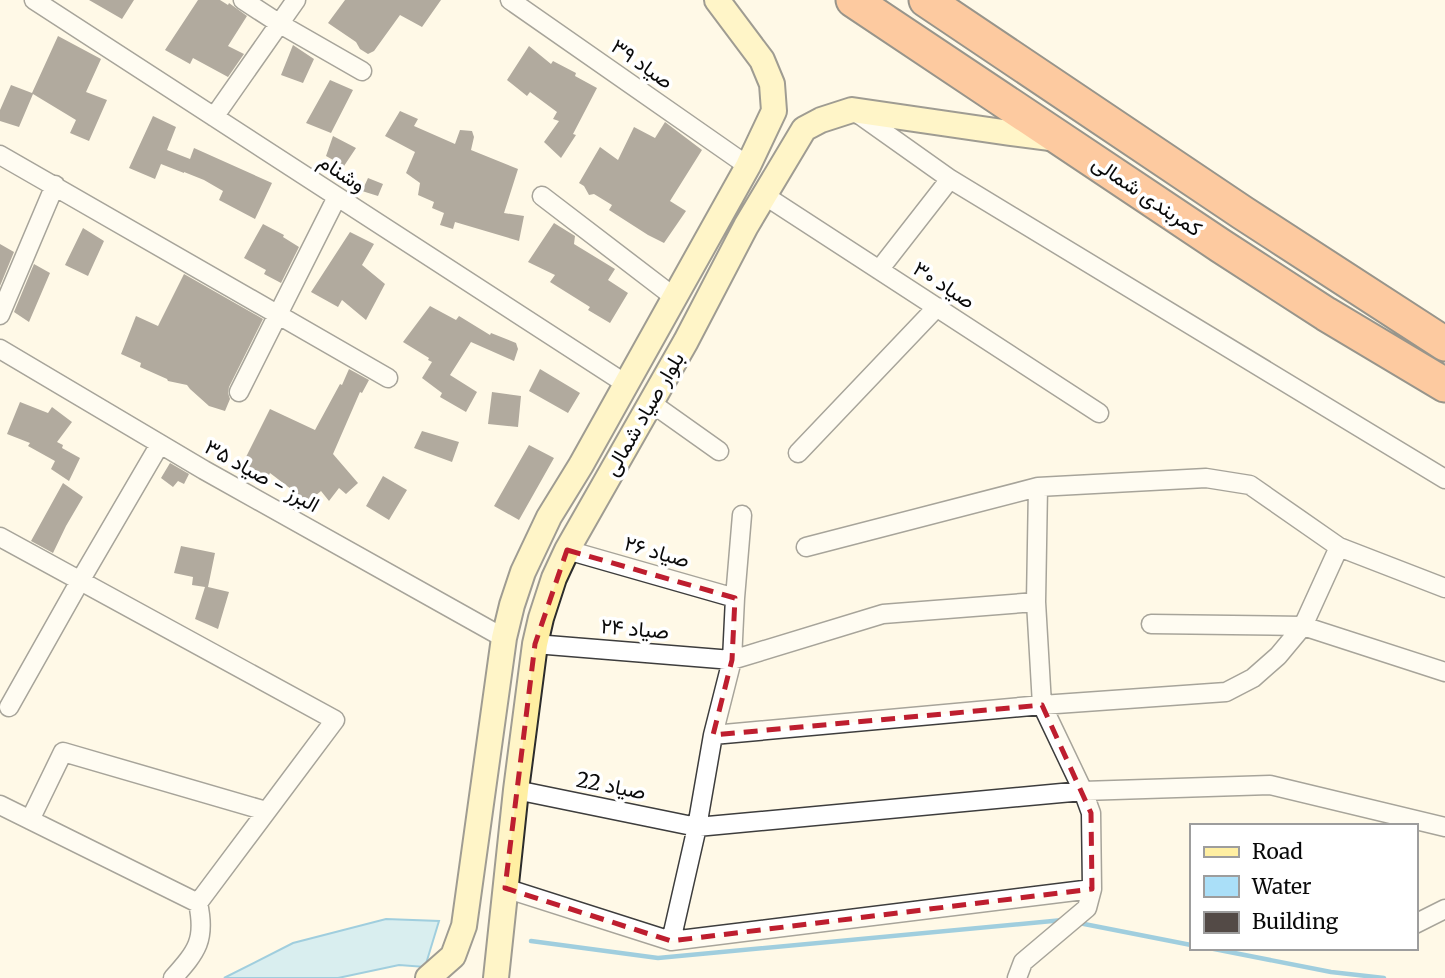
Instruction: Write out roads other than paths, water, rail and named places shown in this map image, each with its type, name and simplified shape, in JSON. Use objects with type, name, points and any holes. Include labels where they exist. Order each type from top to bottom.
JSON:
[{"type":"highway","name":"کمربندی شمالی","points":[[853,0],[1221,246],[1326,314],[1445,385]]},
{"type":"highway","points":[[926,0],[1243,213],[1445,344]]},
{"type":"main road","points":[[717,0],[762,60],[772,84],[774,111],[784,109],[794,112],[804,129],[821,120],[852,110],[1063,139]]},
{"type":"main road","name":"بلوار صیاد شمالی","points":[[428,978],[453,956],[464,926],[504,638],[523,572],[549,517],[581,465],[748,166],[774,111]]},
{"type":"main road","name":"بلوار صیاد شمالی","points":[[496,978],[535,644],[554,578],[567,550],[686,341],[746,226],[804,129]]},
{"type":"street","name":"وشنام","points":[[34,0],[626,384]]},
{"type":"street","points":[[243,0],[362,71]]},
{"type":"street","points":[[214,117],[296,0]]},
{"type":"street","name":"صیاد ۳۹","points":[[510,0],[748,166]]},
{"type":"street","points":[[852,110],[950,179],[1445,479]]},
{"type":"street","points":[[0,155],[388,378]]},
{"type":"street","points":[[879,270],[950,179]]},
{"type":"street","points":[[0,315],[55,185]]},
{"type":"street","name":"صیاد ۳۰","points":[[764,195],[1099,413]]},
{"type":"street","points":[[542,196],[674,298]]},
{"type":"street","points":[[239,392],[337,197]]},
{"type":"street","points":[[798,453],[937,307]]},
{"type":"street","name":"البرز - صیاد ۳۵","points":[[0,349],[160,444],[504,638]]},
{"type":"street","points":[[650,402],[719,451]]},
{"type":"street","points":[[9,707],[160,444]]},
{"type":"street","points":[[806,547],[1038,487],[1206,478],[1250,485],[1339,547],[1445,588]]},
{"type":"street","points":[[1017,978],[1023,962],[1087,908],[1092,889],[1091,813],[1042,705],[1036,602],[1038,487]]},
{"type":"street","points":[[671,941],[697,827],[713,734],[732,660],[742,515]]},
{"type":"street","points":[[0,537],[335,720],[198,903],[202,931],[191,958],[173,978]]},
{"type":"street","points":[[713,734],[1226,692],[1253,678],[1278,656],[1303,626],[1339,547]]},
{"type":"street","name":"صیاد ۲۶","points":[[567,550],[735,598]]},
{"type":"street","points":[[732,660],[883,614],[1036,602]]},
{"type":"street","points":[[1151,624],[1303,626],[1445,672]]},
{"type":"street","name":"صیاد ۲۴","points":[[535,644],[732,660]]},
{"type":"street","points":[[30,820],[63,752],[266,811]]},
{"type":"street","name":"صیاد 22","points":[[516,790],[697,827],[1083,791],[1270,785],[1445,827]]},
{"type":"street","points":[[0,805],[198,903]]},
{"type":"street","points":[[505,888],[671,941],[1092,889]]},
{"type":"street","points":[[1417,923],[1445,909]]},
{"type":"water","points":[[386,919],[439,921],[425,967],[399,965],[338,978],[224,978],[293,943]]},
{"type":"waterway","points":[[531,941],[658,958],[1063,920]]},
{"type":"waterway","points":[[1079,923],[1190,945]]},
{"type":"waterway","points":[[1219,950],[1331,972],[1384,978]]}]
